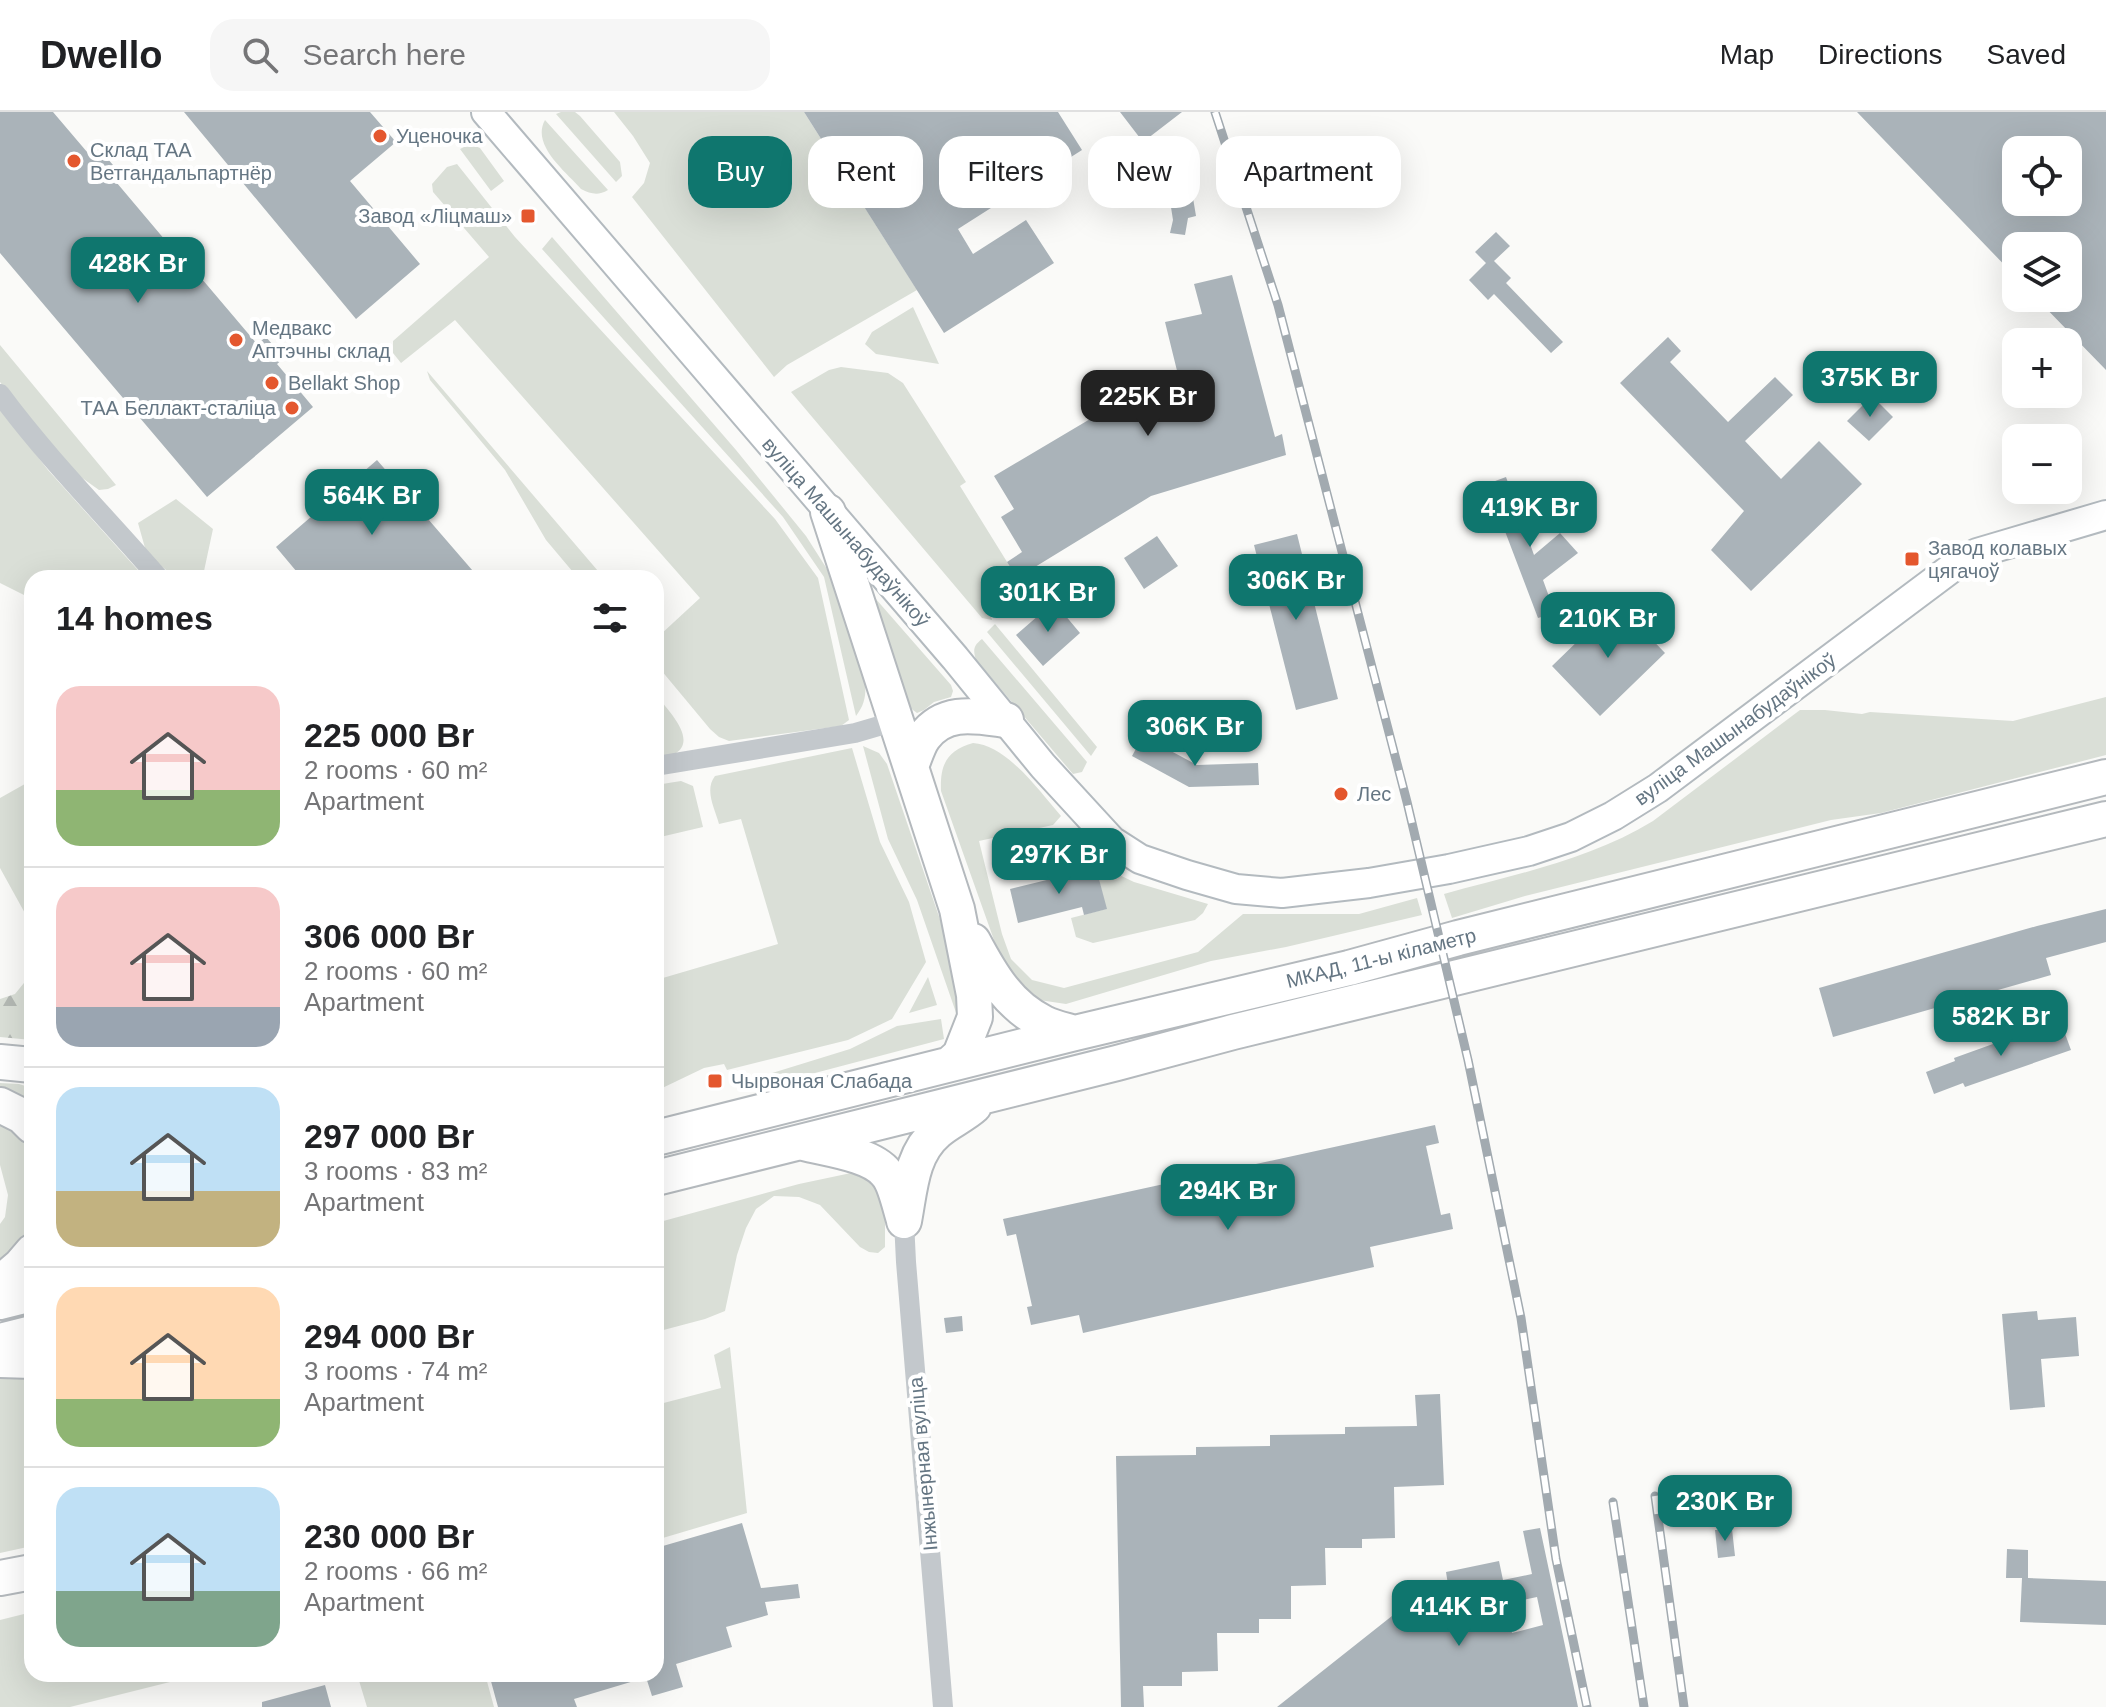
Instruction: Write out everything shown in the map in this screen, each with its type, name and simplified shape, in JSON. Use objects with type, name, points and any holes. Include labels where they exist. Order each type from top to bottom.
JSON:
[{"type":"highway","points":[[828,512],[957,909],[974,995],[975,1017],[960,1055],[950,1064]]},
{"type":"highway","points":[[911,766],[923,738],[940,721],[959,715],[1006,720]]},
{"type":"highway","name":"МКАД, 11-ы кіламетр","points":[[664,1136],[1349,968],[1458,938],[2106,777]]},
{"type":"highway","name":"МКАД, 11-ы кіламетр","points":[[664,1176],[1277,1021],[2106,819]]},
{"type":"highway","points":[[957,909],[1000,988],[1019,1007],[1045,1023],[1075,1033]]},
{"type":"highway","points":[[0,1062],[24,1064]]},
{"type":"highway","points":[[904,1221],[918,1157],[927,1141],[987,1095]]},
{"type":"highway","points":[[0,1105],[24,1118]]},
{"type":"highway","points":[[800,1142],[848,1154],[873,1163],[887,1173],[904,1221]]},
{"type":"highway","points":[[0,1283],[24,1261]]},
{"type":"highway","points":[[0,1302],[24,1296]]},
{"type":"highway","points":[[0,1341],[24,1335]]},
{"type":"highway","points":[[0,1360],[24,1361]]},
{"type":"main road","name":"вуліца Машынабудаўнікоў","points":[[486,112],[945,646],[1043,766],[1112,841],[1140,859],[1236,889],[1282,893],[1369,883],[1529,851],[1571,837],[1658,788],[1953,567],[1977,553],[2106,515]]},
{"type":"street","points":[[0,394],[28,432],[152,570]]},
{"type":"street","points":[[664,765],[855,733],[896,721]]},
{"type":"street","name":"Інжынерная вуліца","points":[[904,1221],[943,1707]]},
{"type":"green space","points":[[575,112],[580,116],[620,162],[622,176],[616,182],[556,114]]},
{"type":"green space","points":[[614,112],[804,112],[819,136],[808,136],[808,208],[865,208],[917,290],[787,365],[774,377],[632,197],[644,183],[650,163]]},
{"type":"green space","points":[[545,120],[608,190],[594,194],[581,189],[559,166],[542,139]]},
{"type":"green space","points":[[470,144],[480,148],[504,181],[491,191],[460,149]]},
{"type":"green space","points":[[457,164],[515,237],[775,519],[818,578],[849,720],[841,726],[729,741],[719,737],[664,674],[664,631],[700,598],[455,320],[401,363],[393,353],[393,341],[489,257],[433,192],[432,184],[447,167]]},
{"type":"green space","points":[[552,237],[736,450],[806,536],[834,580],[865,678],[865,698],[856,716],[824,577],[783,517],[542,249]]},
{"type":"green space","points":[[913,307],[939,364],[876,354],[865,344],[872,332]]},
{"type":"green space","points":[[0,345],[116,485],[99,490],[78,475],[41,437],[0,382]]},
{"type":"green space","points":[[841,367],[888,373],[903,383],[966,482],[960,486],[1017,578],[988,603],[992,620],[982,618],[791,392],[829,370]]},
{"type":"green space","points":[[427,371],[597,570],[571,570],[546,540],[505,470],[430,380]]},
{"type":"green space","points":[[0,408],[48,470],[138,570],[24,570],[24,595],[0,583]]},
{"type":"green space","points":[[176,499],[213,529],[204,570],[166,570],[147,555],[138,523]]},
{"type":"green space","points":[[875,598],[951,685],[951,697],[934,702],[917,713],[909,707]]},
{"type":"green space","points":[[995,624],[1097,747],[1091,756],[987,632]]},
{"type":"green space","points":[[982,639],[1087,762],[1082,772],[1073,774],[976,660],[974,648]]},
{"type":"green space","points":[[2106,697],[2106,755],[1881,813],[1831,820],[1525,896],[1452,918],[1444,894],[1552,865],[1629,835],[1653,821],[1800,710],[2013,721]]},
{"type":"green space","points":[[664,705],[682,733],[680,749],[664,758]]},
{"type":"green space","points":[[973,743],[986,746],[1010,760],[1061,816],[1053,825],[979,841],[1011,959],[1032,980],[1064,988],[1198,952],[1243,914],[1359,914],[1417,898],[1422,915],[1211,961],[1066,1004],[1039,1000],[1016,988],[1005,971],[941,791],[946,760],[956,750]]},
{"type":"green space","points":[[863,746],[879,753],[887,764],[962,984],[961,1027],[917,900],[888,839]]},
{"type":"green space","points":[[852,748],[880,842],[909,902],[926,962],[892,1019],[848,1040],[727,1070],[724,1064],[704,1068],[664,1087],[664,978],[778,944],[741,819],[719,824],[711,800],[710,787],[715,776]]},
{"type":"green space","points":[[681,781],[693,786],[703,827],[664,836],[664,784]]},
{"type":"green space","points":[[24,784],[24,912],[0,868],[0,798]]},
{"type":"green space","points":[[1073,851],[1087,851],[1109,870],[1134,882],[1208,904],[1195,920],[1093,943],[1076,937],[1071,918],[1106,909],[1096,868],[1062,876],[1060,864]]},
{"type":"green space","points":[[928,977],[937,1005],[909,1013]]},
{"type":"green space","points":[[24,983],[24,1039],[0,1037],[0,999],[15,994]]},
{"type":"green space","points":[[941,1019],[944,1039],[815,1073],[769,1074],[850,1049],[897,1026]]},
{"type":"green space","points":[[0,1083],[24,1086],[24,1105],[0,1091]]},
{"type":"green space","points":[[0,1120],[24,1140],[24,1242],[0,1270],[0,1224],[5,1217],[8,1195],[0,1165]]},
{"type":"green space","points":[[870,1169],[885,1201],[885,1247],[878,1253],[869,1252],[860,1247],[820,1205],[799,1197],[774,1196],[756,1209],[746,1228],[725,1311],[664,1330],[664,1221],[799,1184]]},
{"type":"green space","points":[[730,1347],[747,1513],[664,1538],[664,1403],[721,1388],[714,1355]]},
{"type":"green space","points":[[24,1369],[24,1548],[0,1553],[0,1370]]},
{"type":"green space","points":[[24,1614],[24,1682],[170,1682],[70,1707],[0,1707],[0,1620]]},
{"type":"green space","points":[[359,1682],[487,1682],[494,1707],[367,1707]]},
{"type":"building","points":[[0,112],[53,112],[93,159],[102,152],[113,165],[106,170],[176,253],[186,245],[203,266],[196,272],[257,344],[266,337],[284,358],[277,364],[313,407],[207,497],[0,253]]},
{"type":"building","points":[[184,112],[370,112],[396,142],[350,181],[420,264],[356,319]]},
{"type":"building","points":[[804,112],[1058,112],[1082,150],[1072,156],[1072,136],[939,136],[939,208],[991,208],[958,229],[973,254],[1026,220],[1054,263],[944,333],[865,208],[923,208],[923,136],[819,136]]},
{"type":"building","points":[[1120,112],[1182,112],[1151,136],[1138,136]]},
{"type":"building","points":[[1857,112],[2106,112],[2106,370],[2082,345],[2082,328],[2065,328],[2050,312],[2082,312],[2082,232],[2002,232],[2002,262]]},
{"type":"building","points":[[1171,208],[1195,208],[1196,216],[1188,218],[1185,235],[1170,233],[1173,220]]},
{"type":"building","points":[[1496,232],[1510,246],[1494,261],[1511,278],[1506,283],[1563,342],[1551,353],[1494,294],[1488,300],[1469,280],[1486,263],[1475,252]]},
{"type":"building","points":[[1232,275],[1275,437],[1282,434],[1286,455],[1151,496],[1017,578],[1007,562],[1022,552],[1001,517],[1014,509],[994,476],[1107,409],[1181,387],[1165,322],[1202,314],[1194,284]]},
{"type":"building","points":[[1668,337],[1681,351],[1670,362],[1728,422],[1775,377],[1793,395],[1745,441],[1781,479],[1819,441],[1862,484],[1751,591],[1711,550],[1744,511],[1620,383]]},
{"type":"building","points":[[1872,396],[1893,417],[1869,441],[1847,421]]},
{"type":"building","points":[[377,460],[472,570],[295,570],[276,547]]},
{"type":"building","points":[[1506,477],[1534,555],[1560,533],[1578,553],[1543,580],[1555,613],[1538,618],[1487,484]]},
{"type":"building","points":[[1297,534],[1338,699],[1296,710],[1254,545]]},
{"type":"building","points":[[1157,536],[1178,566],[1144,589],[1124,558]]},
{"type":"building","points":[[1054,602],[1080,633],[1043,666],[1016,635]]},
{"type":"building","points":[[1617,603],[1665,653],[1600,716],[1552,666]]},
{"type":"building","points":[[1143,736],[1197,765],[1258,763],[1259,785],[1189,787],[1132,756]]},
{"type":"building","points":[[1096,868],[1107,909],[1084,915],[1082,907],[1018,923],[1010,889]]},
{"type":"building","points":[[2106,909],[2106,942],[2046,958],[2051,975],[1833,1037],[1819,988]]},
{"type":"building","points":[[2060,1020],[2071,1050],[1965,1087],[1963,1083],[1934,1094],[1926,1072],[1955,1061],[1954,1058]]},
{"type":"building","points":[[1435,1125],[1439,1143],[1426,1146],[1441,1215],[1450,1213],[1453,1229],[1370,1247],[1374,1267],[1083,1333],[1079,1315],[1031,1325],[1027,1307],[1032,1306],[1016,1234],[1007,1236],[1003,1219]]},
{"type":"building","points":[[2037,1311],[2038,1320],[2076,1317],[2079,1356],[2041,1359],[2045,1407],[2010,1410],[2002,1314]]},
{"type":"building","points":[[962,1316],[963,1331],[946,1333],[944,1318]]},
{"type":"building","points":[[1440,1394],[1444,1485],[1394,1487],[1395,1538],[1362,1539],[1362,1548],[1325,1548],[1326,1585],[1291,1586],[1291,1619],[1259,1619],[1259,1633],[1217,1633],[1218,1671],[1182,1672],[1182,1686],[1143,1686],[1144,1707],[1121,1707],[1116,1456],[1196,1455],[1196,1447],[1270,1446],[1270,1435],[1345,1434],[1345,1427],[1417,1426],[1415,1395]]},
{"type":"building","points":[[742,1523],[761,1588],[798,1584],[800,1598],[765,1602],[768,1615],[726,1627],[732,1647],[676,1664],[683,1687],[652,1696],[648,1682],[664,1682],[664,1546]]},
{"type":"building","points":[[1540,1528],[1578,1707],[1277,1707],[1421,1593],[1424,1597],[1449,1591],[1446,1572],[1499,1561],[1503,1580],[1532,1574],[1523,1531]],"holes":[[[1537,1597],[1543,1625],[1512,1633],[1508,1603]]]},
{"type":"building","points":[[1732,1529],[1735,1556],[1718,1558],[1715,1530]]},
{"type":"building","points":[[2007,1549],[2028,1550],[2028,1578],[2106,1581],[2106,1625],[2020,1622],[2022,1578],[2006,1578]]},
{"type":"building","points":[[491,1682],[631,1682],[574,1699],[577,1707],[498,1707]]},
{"type":"building","points":[[325,1685],[331,1707],[262,1707],[262,1702]]},
{"type":"railway","points":[[1215,112],[1278,305],[1407,802],[1468,1060],[1521,1318],[1556,1559],[1587,1707]]},
{"type":"railway","points":[[1655,1496],[1684,1707]]},
{"type":"railway","points":[[1613,1502],[1644,1707]]},
{"type":"place","name":"Уценочка","points":[[380,136]]},
{"type":"place","name":"Склад ТАА Ветгандальпартнёр","points":[[74,161]]},
{"type":"place","name":"Завод «Ліцмаш»","points":[[528,216]]},
{"type":"place","name":"Медвакс Аптэчны склад","points":[[236,340]]},
{"type":"place","name":"Bellakt Shop","points":[[272,383]]},
{"type":"place","name":"ТАА Беллакт-сталіца","points":[[292,408]]},
{"type":"place","name":"Завод колавых цягачоў","points":[[1912,559]]},
{"type":"place","name":"Лес","points":[[1341,794]]},
{"type":"place","name":"Чырвоная Слабада","points":[[715,1081]]}]
